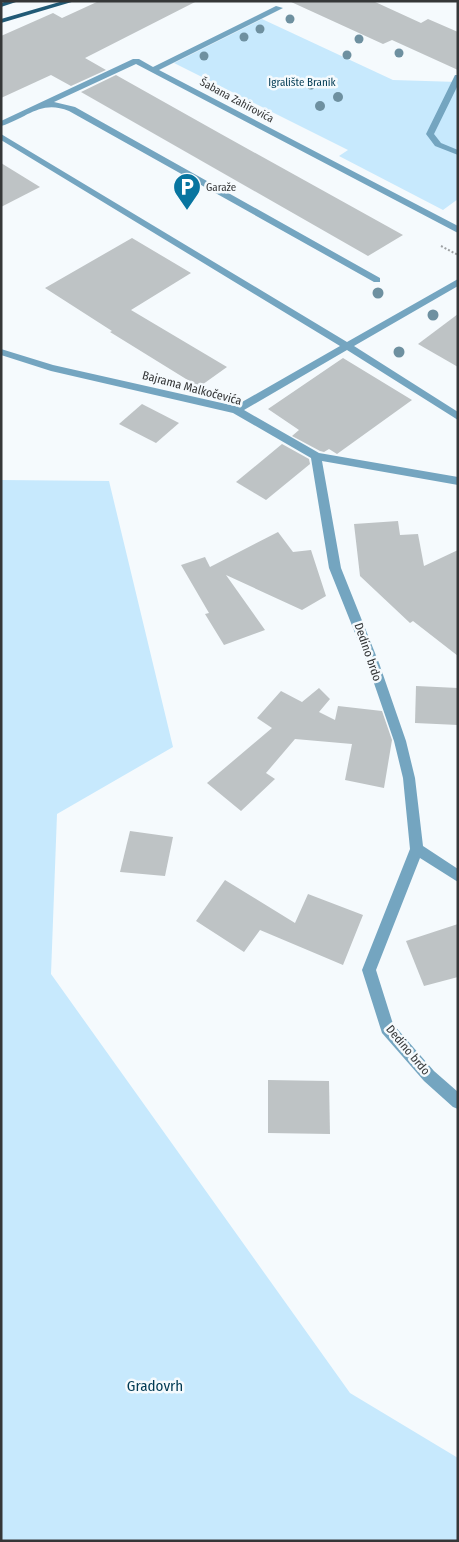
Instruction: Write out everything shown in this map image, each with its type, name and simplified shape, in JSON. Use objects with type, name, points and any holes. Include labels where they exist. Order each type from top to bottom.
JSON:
[{"type":"main road","points":[[1,5],[16,1]]},
{"type":"main road","points":[[1,21],[72,1]]},
{"type":"street","points":[[153,70],[279,8]]},
{"type":"street","name":"Šabana Zahirovića","points":[[1,124],[136,61],[458,230]]},
{"type":"street","points":[[458,77],[430,134],[432,140],[458,153]]},
{"type":"street","points":[[45,104],[62,105],[72,108],[376,280]]},
{"type":"street","points":[[1,136],[347,346],[458,417]]},
{"type":"street","points":[[236,410],[458,282]]},
{"type":"street","name":"Bajrama Malkočevića","points":[[1,352],[51,368],[236,410],[316,456],[458,481]]},
{"type":"street","name":"Dedino brdo","points":[[316,456],[335,568],[373,663],[400,741],[409,778],[417,850],[369,970],[386,1028],[429,1076],[458,1102]]},
{"type":"street","points":[[417,850],[458,876]]},
{"type":"green space","name":"Igralište Branik","points":[[262,19],[393,80],[458,82],[458,199],[443,210],[339,156],[348,150],[174,63]]},
{"type":"green space","name":"Gradovrh","points":[[1,480],[109,481],[173,747],[57,814],[51,974],[350,1393],[458,1458],[458,1541],[1,1541]]},
{"type":"building","points":[[99,1],[197,1],[85,58],[106,70],[71,86],[51,75],[1,98],[1,36],[53,13],[62,18]]},
{"type":"building","points":[[289,1],[373,1],[421,23],[428,19],[458,32],[458,70],[392,40],[383,44]]},
{"type":"building","points":[[116,75],[403,235],[368,256],[81,92]]},
{"type":"building","points":[[1,163],[40,187],[1,207]]},
{"type":"building","points":[[132,238],[191,273],[131,310],[227,367],[199,387],[110,332],[112,331],[45,288]]},
{"type":"building","points":[[458,314],[458,367],[418,344]]},
{"type":"building","points":[[343,358],[412,400],[337,454],[329,449],[324,452],[320,451],[292,436],[299,430],[268,409]]},
{"type":"building","points":[[142,404],[179,423],[156,443],[119,424]]},
{"type":"building","points":[[282,444],[309,459],[310,464],[266,500],[236,482]]},
{"type":"building","points":[[398,521],[400,535],[418,534],[424,566],[458,550],[458,656],[413,621],[410,623],[360,576],[354,524]]},
{"type":"building","points":[[278,532],[293,552],[311,550],[326,596],[302,610],[226,575],[265,630],[224,645],[205,614],[209,613],[181,565],[205,557],[210,567]]},
{"type":"building","points":[[416,686],[458,688],[458,725],[415,723]]},
{"type":"building","points":[[319,688],[330,699],[319,712],[335,720],[338,706],[382,711],[392,740],[384,788],[345,780],[352,744],[295,739],[266,773],[275,779],[241,811],[207,783],[272,728],[257,718],[281,691],[302,702]]},
{"type":"building","points":[[130,831],[173,837],[165,876],[120,872]]},
{"type":"building","points":[[225,880],[295,923],[308,894],[363,915],[343,965],[260,930],[244,952],[196,921]]},
{"type":"building","points":[[458,924],[458,977],[424,986],[406,941]]},
{"type":"building","points":[[268,1080],[329,1081],[330,1134],[268,1133]]},
{"type":"place","name":"Garaže","points":[[187,211]]}]
